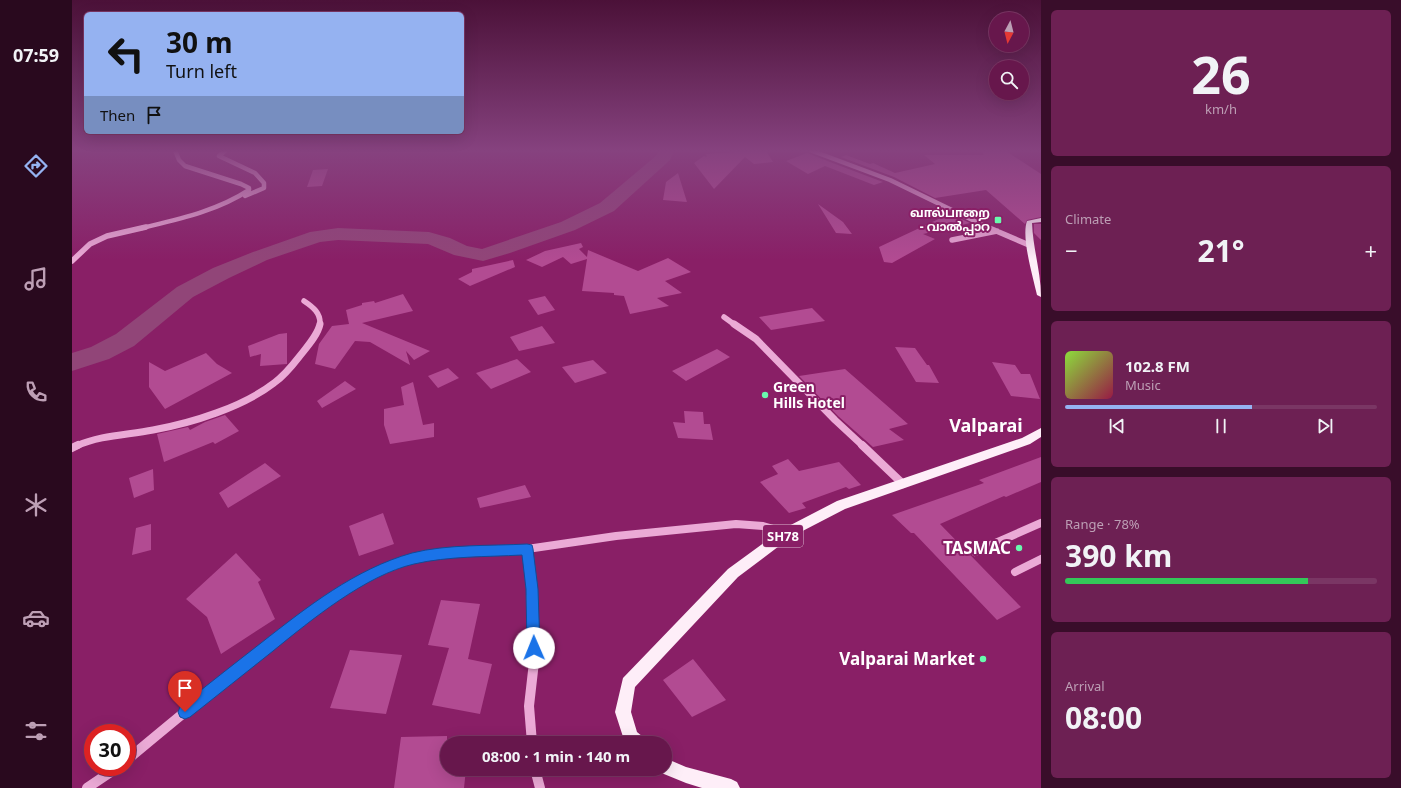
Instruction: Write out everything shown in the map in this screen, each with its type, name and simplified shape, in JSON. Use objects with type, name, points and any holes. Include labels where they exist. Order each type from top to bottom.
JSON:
[{"type":"main road","points":[[1041,220],[1029,222],[1029,245],[1041,295]]},
{"type":"main road","name":"SH78","points":[[631,736],[623,712],[628,683],[733,573],[787,534],[842,505],[1026,441],[1041,432]]},
{"type":"main road","points":[[672,769],[686,775],[731,788]]},
{"type":"street","points":[[241,197],[249,190],[249,188],[245,187]]},
{"type":"street","points":[[72,261],[90,244],[102,238],[183,218],[252,194],[264,187]]},
{"type":"street","points":[[903,187],[928,200],[1029,245]]},
{"type":"street","points":[[952,240],[998,232]]},
{"type":"street","points":[[72,448],[97,438],[116,434],[155,430],[186,422],[241,402],[274,384],[293,365],[320,326],[322,319],[318,312],[304,301]]},
{"type":"street","points":[[724,317],[756,339],[835,420],[902,484]]},
{"type":"street","points":[[976,552],[1041,523]]},
{"type":"street","points":[[136,752],[297,623],[345,589],[378,572],[412,559],[440,554],[527,549],[616,536],[736,524],[763,526],[787,534]]},
{"type":"street","points":[[527,549],[533,620],[534,662],[530,706],[532,736]]},
{"type":"street","points":[[1016,572],[1041,559]]},
{"type":"street","points":[[87,788],[105,776]]},
{"type":"street","points":[[537,776],[540,788]]},
{"type":"building","points":[[665,187],[682,187],[687,202],[663,200]]},
{"type":"building","points":[[913,187],[1041,187],[1041,217],[1027,220],[1025,224],[986,190],[935,198]]},
{"type":"building","points":[[818,204],[843,222],[852,234],[836,233]]},
{"type":"building","points":[[945,216],[955,216],[970,223],[923,234],[935,239],[892,263],[884,262],[879,247]]},
{"type":"building","points":[[1034,224],[1041,224],[1041,240],[1034,233]]},
{"type":"building","points":[[581,243],[583,247],[579,249],[587,257],[588,250],[638,271],[668,258],[691,272],[665,281],[682,293],[657,298],[669,306],[630,314],[624,296],[614,295],[614,293],[582,291],[587,259],[571,264],[563,257],[542,267],[526,260],[545,251]]},
{"type":"building","points":[[513,260],[515,267],[470,286],[458,279],[472,272],[472,269]]},
{"type":"building","points":[[403,294],[413,311],[362,323],[430,351],[414,360],[406,351],[410,365],[370,342],[355,341],[335,369],[315,364],[319,344],[332,326],[349,324],[346,310],[362,305],[362,303],[374,301],[375,303]]},
{"type":"building","points":[[545,296],[555,310],[538,315],[528,300]]},
{"type":"building","points":[[812,308],[825,321],[771,330],[759,317]]},
{"type":"building","points":[[542,326],[555,343],[519,351],[510,337]]},
{"type":"building","points":[[287,333],[287,364],[260,366],[261,354],[250,357],[248,346],[279,334]]},
{"type":"building","points":[[895,347],[915,348],[927,365],[929,365],[939,383],[916,382]]},
{"type":"building","points":[[717,349],[730,357],[686,381],[672,371]]},
{"type":"building","points":[[206,353],[217,364],[232,373],[165,409],[149,387],[149,362],[165,371]]},
{"type":"building","points":[[517,359],[531,372],[491,389],[476,373]]},
{"type":"building","points":[[593,360],[607,373],[575,383],[562,367]]},
{"type":"building","points":[[992,362],[1015,365],[1021,374],[1030,374],[1040,399],[1011,396]]},
{"type":"building","points":[[448,368],[459,378],[438,388],[428,376]]},
{"type":"building","points":[[845,369],[908,424],[889,429],[904,440],[873,447],[838,416],[799,376]]},
{"type":"building","points":[[345,381],[356,389],[322,408],[317,401]]},
{"type":"building","points":[[413,382],[423,425],[434,423],[434,437],[390,444],[384,425],[384,409],[404,405],[401,387]]},
{"type":"building","points":[[684,411],[703,412],[704,424],[710,424],[713,440],[678,438],[673,422],[685,423]]},
{"type":"building","points":[[225,415],[239,431],[215,444],[213,442],[164,462],[157,434],[188,427],[190,430],[205,422]]},
{"type":"building","points":[[1041,457],[1041,482],[1006,497],[1004,496],[940,524],[1021,607],[997,620],[914,533],[911,533],[892,515],[984,483],[979,480]]},
{"type":"building","points":[[788,459],[799,471],[839,462],[861,485],[849,489],[846,487],[802,503],[806,508],[789,513],[760,482],[778,474],[772,466]]},
{"type":"building","points":[[265,463],[281,476],[228,508],[219,493]]},
{"type":"building","points":[[153,469],[154,490],[134,498],[129,478]]},
{"type":"building","points":[[525,485],[531,497],[480,508],[477,498]]},
{"type":"building","points":[[383,513],[394,544],[359,556],[349,526]]},
{"type":"building","points":[[151,524],[151,550],[132,555],[136,528]]},
{"type":"building","points":[[236,553],[261,580],[258,582],[275,619],[221,654],[207,617],[186,599]]},
{"type":"building","points":[[441,600],[480,604],[468,659],[492,664],[480,714],[432,705],[449,648],[428,645]]},
{"type":"building","points":[[350,650],[402,655],[386,714],[330,708]]},
{"type":"building","points":[[693,659],[726,700],[692,717],[663,680]]},
{"type":"building","points":[[440,736],[440,776],[465,776],[464,788],[394,788],[401,737]]},
{"type":"waterway","points":[[72,362],[100,353],[125,340],[185,292],[221,273],[260,256],[317,236],[338,234],[429,238],[443,242],[461,251],[483,255],[568,226],[607,207],[630,187]]},
{"type":"place","name":"வால்பாறை - വാൽപ്പാറ","points":[[998,220]]},
{"type":"place","name":"Green Hills Hotel","points":[[765,395]]},
{"type":"place","name":"TASMAC","points":[[1019,548]]},
{"type":"place","name":"Valparai Market","points":[[983,659]]},
{"type":"district","name":"Valparai","points":[[986,426]]},
{"type":"route","points":[[185,712],[297,623],[345,589],[378,572],[412,559],[440,554],[527,549],[532,589],[534,648]]}]
